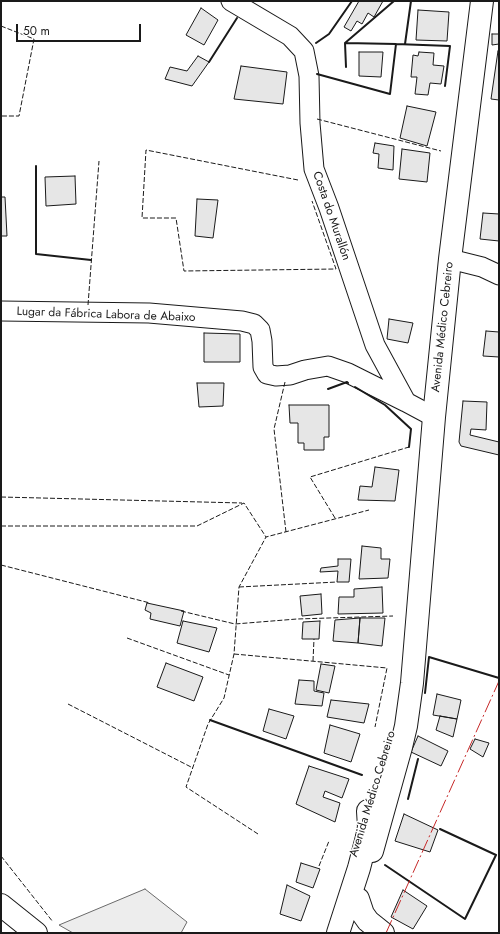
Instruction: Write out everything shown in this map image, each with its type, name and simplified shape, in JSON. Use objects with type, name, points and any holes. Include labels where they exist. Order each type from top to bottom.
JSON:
[{"type":"main road","name":"Avenida Médico Cebreiro","points":[[346,933],[365,878],[406,726],[412,683],[413,654],[434,417],[450,259],[482,1]]},
{"type":"main road","name":"Avenida Médico Cebreiro","points":[[329,933],[402,704],[413,654]]},
{"type":"main road","points":[[338,933],[359,868],[367,837],[369,827],[368,811]]},
{"type":"main road","points":[[358,899],[363,914],[368,921],[383,933]]},
{"type":"main road","points":[[1,905],[36,933]]},
{"type":"main road","points":[[1,916],[20,933]]},
{"type":"street","name":"Costa do Murallón","points":[[231,1],[290,36],[304,51],[309,76],[310,123],[314,169],[329,208],[375,345],[406,402]]},
{"type":"street","points":[[450,259],[482,267],[499,275]]},
{"type":"street","name":"Lugar da Fábrica Labora de Abaixo","points":[[1,311],[149,313],[242,321],[254,324],[260,330],[263,367],[267,374],[276,376],[290,375],[305,370],[328,366],[348,373],[406,402]]},
{"type":"street","points":[[406,402],[434,417]]},
{"type":"shaded area","points":[[145,889],[187,922],[181,933],[73,933],[59,925]]},
{"type":"building","points":[[359,1],[383,1],[374,17],[368,13],[362,24],[357,21],[351,31],[344,27]]},
{"type":"building","points":[[201,8],[218,20],[204,45],[186,35]]},
{"type":"building","points":[[418,10],[449,12],[447,41],[416,40]]},
{"type":"building","points":[[492,34],[499,34],[499,44],[492,45]]},
{"type":"building","points":[[499,51],[499,100],[491,99]]},
{"type":"building","points":[[359,52],[383,52],[381,77],[359,76]]},
{"type":"building","points":[[419,52],[434,53],[433,65],[444,66],[441,84],[430,83],[428,95],[415,94],[417,77],[411,77],[413,55],[418,56]]},
{"type":"building","points":[[198,56],[209,62],[192,86],[165,79],[170,67],[187,71]]},
{"type":"building","points":[[241,66],[287,72],[283,104],[234,99]]},
{"type":"building","points":[[407,106],[436,112],[427,146],[400,138]]},
{"type":"building","points":[[375,143],[394,146],[393,170],[378,168],[379,154],[373,153]]},
{"type":"building","points":[[402,149],[430,153],[427,182],[399,179]]},
{"type":"building","points":[[75,176],[76,204],[46,206],[45,177]]},
{"type":"building","points":[[1,197],[5,197],[7,236],[1,236]]},
{"type":"building","points":[[197,199],[218,200],[213,238],[195,236]]},
{"type":"building","points":[[483,213],[499,214],[499,241],[480,239]]},
{"type":"building","points":[[389,319],[413,323],[408,343],[387,339]]},
{"type":"building","points":[[486,331],[499,332],[499,357],[483,356]]},
{"type":"building","points":[[204,333],[240,334],[240,362],[204,362]]},
{"type":"building","points":[[197,383],[224,383],[223,406],[199,407]]},
{"type":"building","points":[[463,401],[487,402],[486,430],[471,429],[470,435],[499,442],[499,455],[461,446],[459,442]]},
{"type":"building","points":[[289,405],[329,405],[329,437],[324,437],[324,450],[304,450],[304,443],[298,443],[298,423],[290,423]]},
{"type":"building","points":[[375,467],[399,470],[395,501],[358,500],[360,486],[372,487]]},
{"type":"building","points":[[362,546],[381,548],[381,559],[390,559],[388,578],[359,579]]},
{"type":"building","points":[[338,559],[351,559],[349,582],[337,582],[338,571],[320,572],[321,568],[338,566]]},
{"type":"building","points":[[382,587],[383,613],[338,614],[339,597],[354,597],[354,589]]},
{"type":"building","points":[[321,594],[322,614],[302,616],[300,596]]},
{"type":"building","points":[[147,603],[184,611],[180,626],[150,619],[151,613],[145,610]]},
{"type":"building","points":[[360,618],[385,618],[382,646],[358,643]]},
{"type":"building","points":[[360,618],[358,643],[333,641],[335,620]]},
{"type":"building","points":[[183,621],[217,628],[209,652],[177,643]]},
{"type":"building","points":[[320,621],[319,639],[302,639],[303,622]]},
{"type":"building","points":[[166,663],[203,677],[194,701],[157,687]]},
{"type":"building","points":[[321,664],[335,666],[329,693],[316,690]]},
{"type":"building","points":[[299,680],[314,681],[314,691],[324,693],[322,706],[295,704]]},
{"type":"building","points":[[437,694],[461,700],[457,719],[433,715]]},
{"type":"building","points":[[331,700],[369,704],[364,723],[327,717]]},
{"type":"building","points":[[269,709],[294,716],[286,739],[263,731]]},
{"type":"building","points":[[440,716],[457,719],[453,737],[436,730]]},
{"type":"building","points":[[330,725],[360,734],[351,762],[324,753]]},
{"type":"building","points":[[418,736],[448,751],[441,766],[411,752]]},
{"type":"building","points":[[475,739],[489,743],[483,757],[470,749]]},
{"type":"building","points":[[309,766],[349,779],[342,798],[325,791],[323,797],[340,803],[335,822],[296,804]]},
{"type":"building","points":[[404,814],[438,830],[430,852],[395,841]]},
{"type":"building","points":[[301,863],[320,869],[313,888],[296,882]]},
{"type":"building","points":[[287,885],[310,896],[301,921],[280,914]]},
{"type":"building","points":[[403,890],[427,906],[413,929],[391,917]]},
{"type":"fence","points":[[1,26],[34,39],[19,116],[1,116]]},
{"type":"fence","points":[[317,119],[441,151]]},
{"type":"fence","points":[[298,180],[146,150],[142,218],[176,218],[184,271],[336,269],[312,201]]},
{"type":"fence","points":[[88,305],[99,161]]},
{"type":"fence","points":[[285,382],[274,429],[286,532]]},
{"type":"fence","points":[[335,518],[310,477],[409,447]]},
{"type":"fence","points":[[1,497],[242,503]]},
{"type":"fence","points":[[1,526],[197,526],[244,503],[266,537]]},
{"type":"fence","points":[[258,834],[186,787],[208,724],[224,698],[234,654],[239,587],[266,537],[369,510]]},
{"type":"fence","points":[[1,565],[150,603]]},
{"type":"fence","points":[[239,587],[337,582]]},
{"type":"fence","points":[[181,611],[235,624],[297,619],[393,616]]},
{"type":"fence","points":[[127,638],[229,675]]},
{"type":"fence","points":[[313,661],[314,639]]},
{"type":"fence","points":[[234,654],[387,668],[375,727]]},
{"type":"fence","points":[[68,704],[193,768]]},
{"type":"fence","points":[[319,866],[329,841]]},
{"type":"fence","points":[[1,856],[53,922]]},
{"type":"wall","points":[[316,43],[329,34],[352,1]]},
{"type":"wall","points":[[345,43],[394,1]]},
{"type":"wall","points":[[405,44],[411,1]]},
{"type":"wall","points":[[209,62],[237,18]]},
{"type":"wall","points":[[317,74],[390,94],[396,44],[345,43],[346,67]]},
{"type":"wall","points":[[396,44],[450,46],[445,86]]},
{"type":"wall","points":[[36,166],[36,254],[91,260]]},
{"type":"wall","points":[[328,389],[347,382],[348,383]]},
{"type":"wall","points":[[355,387],[385,405],[411,429],[409,447]]},
{"type":"wall","points":[[425,693],[429,657],[499,678]]},
{"type":"wall","points":[[210,720],[362,775]]},
{"type":"wall","points":[[408,799],[418,759]]},
{"type":"wall","points":[[385,865],[465,919],[496,855],[440,829]]},
{"type":"power","points":[[386,933],[499,681]]}]
